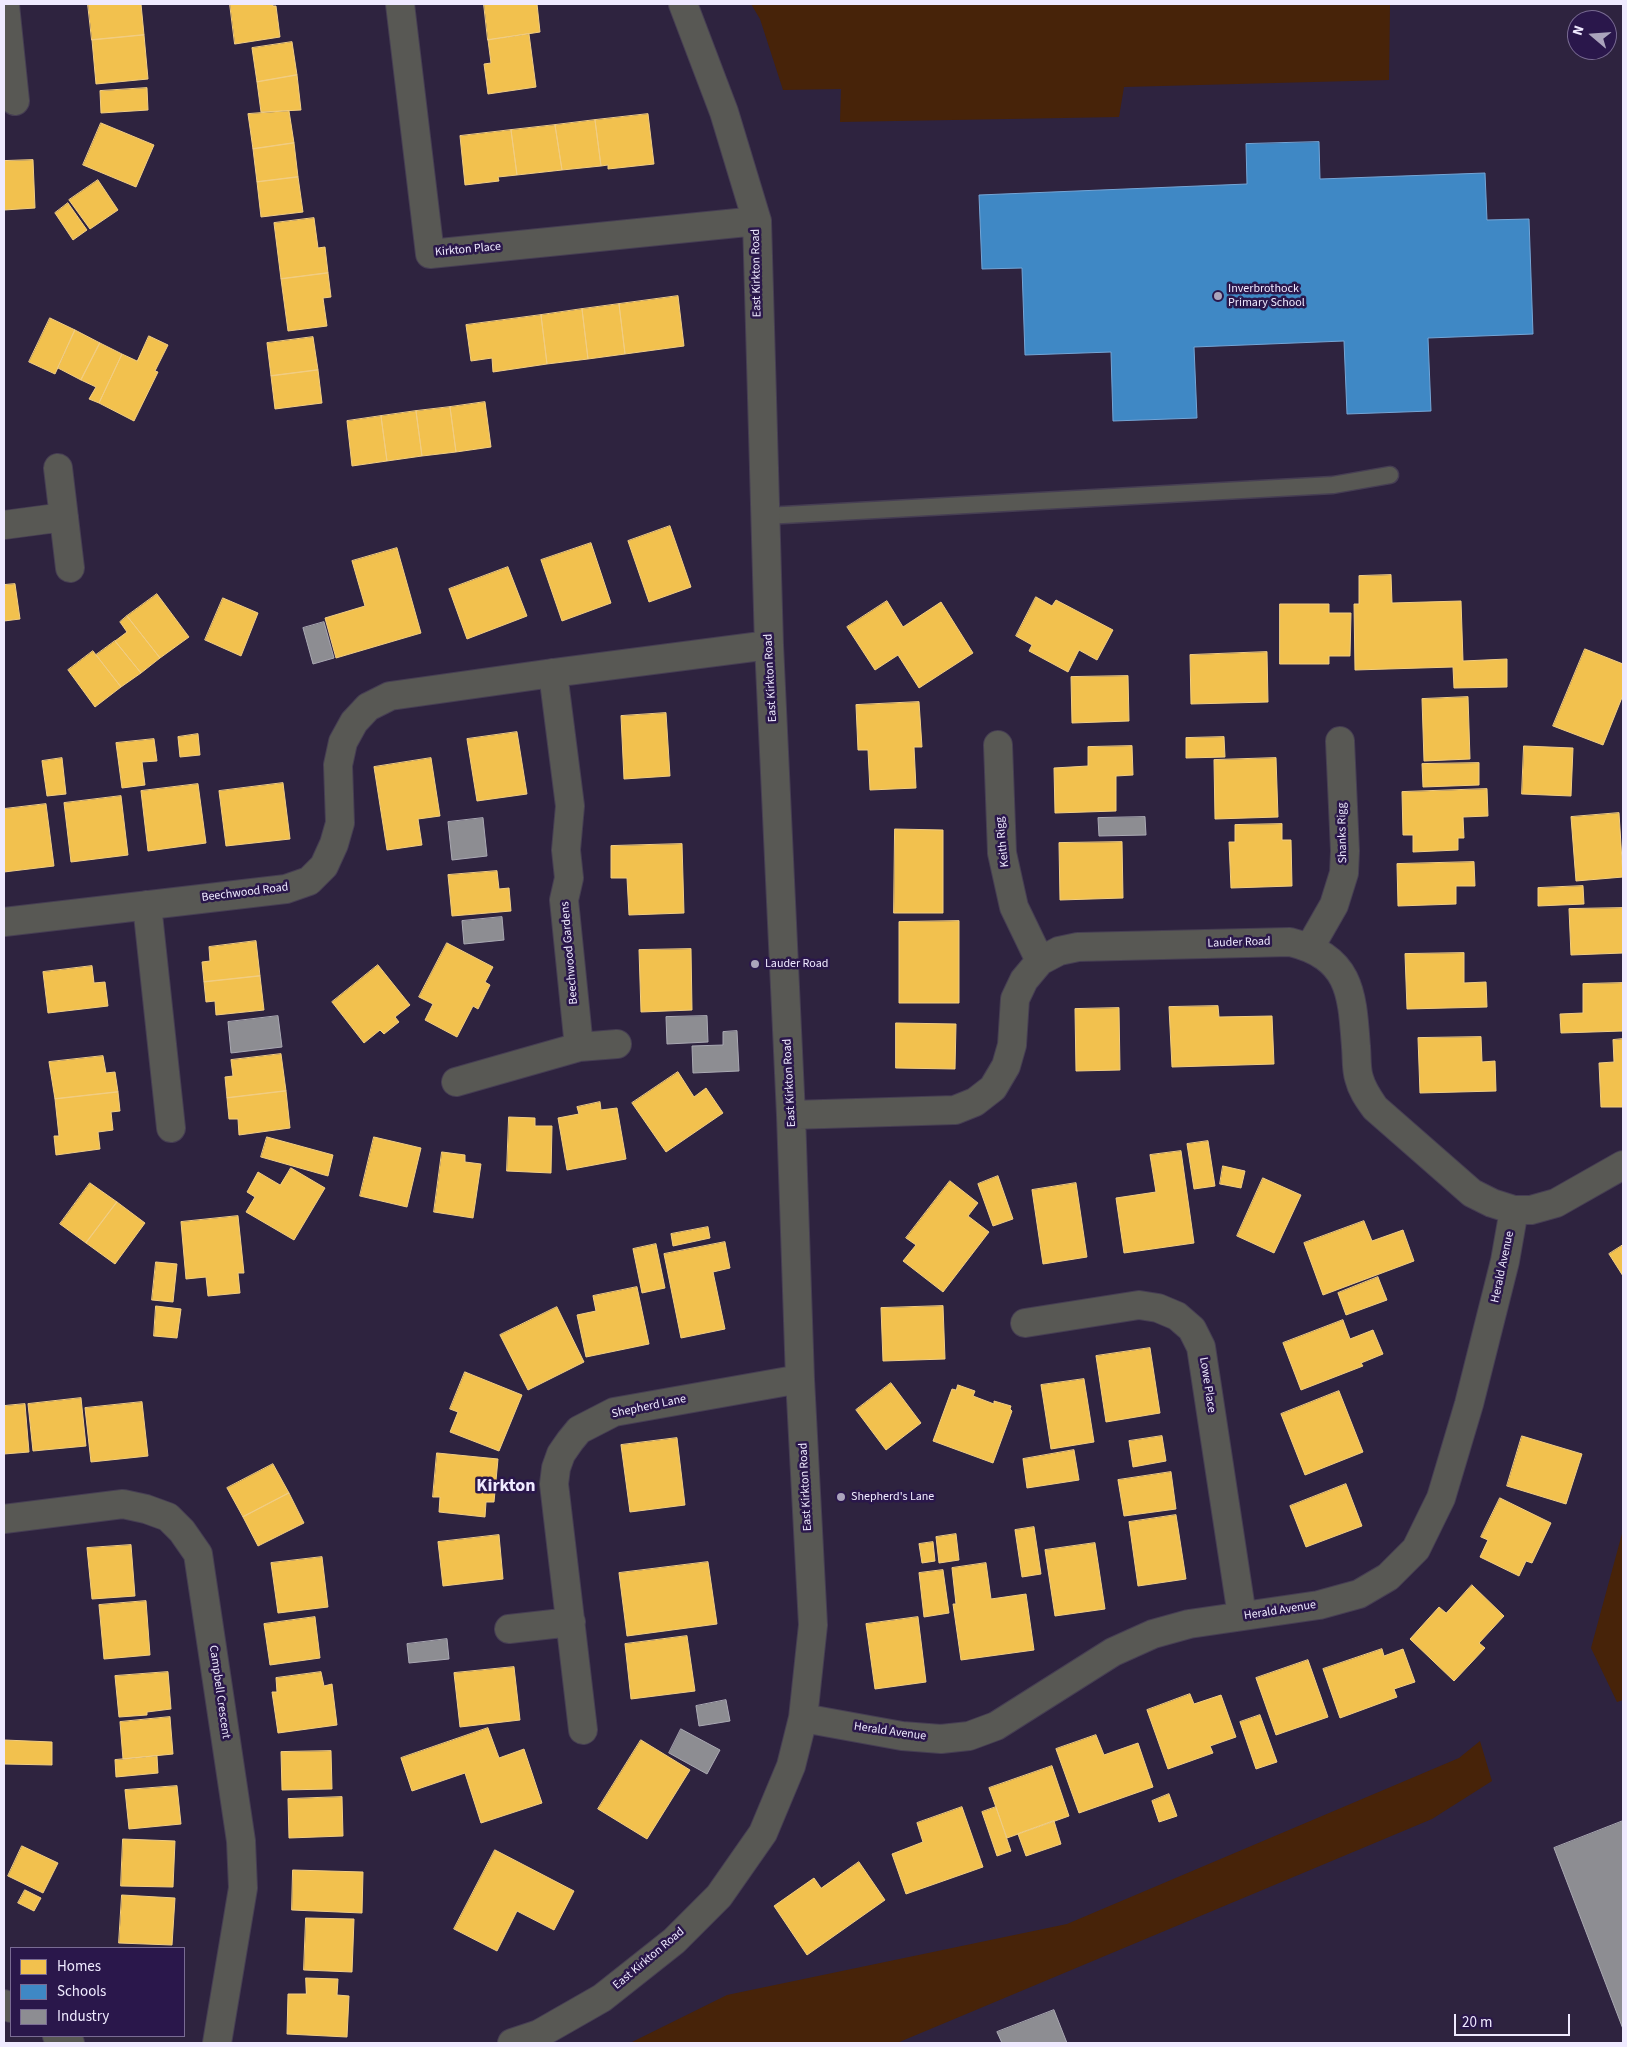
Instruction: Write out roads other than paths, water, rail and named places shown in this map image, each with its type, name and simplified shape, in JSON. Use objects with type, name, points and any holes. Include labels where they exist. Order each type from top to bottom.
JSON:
[{"type":"street","name":"Kirkton Place","points":[[400,4],[430,254],[756,221]]},
{"type":"street","name":"East Kirkton Road","points":[[512,2043],[539,2034],[602,1998],[674,1941],[719,1896],[763,1833],[791,1766],[803,1718],[813,1625],[800,1379],[791,1115],[770,645],[756,221],[724,112],[683,4]]},
{"type":"street","points":[[5,5],[7,54],[16,101]]},
{"type":"street","points":[[58,468],[70,568]]},
{"type":"street","points":[[4,525],[64,517]]},
{"type":"street","points":[[553,672],[770,645]]},
{"type":"street","name":"Beechwood Road","points":[[4,922],[286,888],[310,882],[324,866],[334,844],[340,822],[338,765],[343,742],[354,722],[368,707],[390,696],[553,672]]},
{"type":"street","name":"Beechwood Gardens","points":[[553,672],[570,806],[566,850],[569,878],[564,900],[579,1047]]},
{"type":"street","name":"Shanks Rigg","points":[[1310,947],[1334,905],[1344,874],[1346,852],[1340,741]]},
{"type":"street","name":"Keith Rigg","points":[[998,745],[1002,853],[1014,907],[1040,961]]},
{"type":"street","points":[[147,905],[172,1128]]},
{"type":"street","name":"Lauder Road","points":[[791,1115],[954,1110],[975,1102],[993,1088],[1006,1066],[1012,1045],[1015,999],[1024,980],[1040,961],[1059,951],[1078,947],[1290,942],[1310,947],[1324,954],[1336,966],[1349,989],[1353,1012],[1358,1077],[1365,1095],[1375,1108],[1472,1193],[1492,1203],[1514,1210],[1531,1210],[1556,1203],[1623,1165]]},
{"type":"street","points":[[456,1082],[579,1047],[617,1044]]},
{"type":"street","name":"Herald Avenue","points":[[803,1718],[902,1736],[941,1739],[969,1736],[996,1726],[1113,1652],[1152,1634],[1189,1624],[1319,1605],[1359,1594],[1388,1577],[1416,1549],[1441,1498],[1469,1404],[1506,1261],[1514,1210]]},
{"type":"street","name":"Lowe Place","points":[[1025,1323],[1139,1304],[1158,1308],[1177,1316],[1192,1329],[1201,1346],[1242,1616]]},
{"type":"street","name":"Shepherd Lane","points":[[583,1730],[554,1484],[556,1468],[561,1454],[579,1430],[614,1412],[800,1379]]},
{"type":"street","name":"Campbell Crescent","points":[[4,1519],[124,1504],[146,1508],[168,1517],[182,1531],[198,1554],[241,1841],[244,1888],[217,2043]]},
{"type":"street","points":[[509,1629],[571,1622]]},
{"type":"street","points":[[59,2037],[70,2043]]},
{"type":"lane","points":[[765,516],[1334,486],[1390,474]]},
{"type":"place","name":"Inverbrothock Primary School","points":[[1218,296]]},
{"type":"place","name":"Lauder Road","points":[[755,964]]},
{"type":"place","name":"Shepherd's Lane","points":[[841,1497]]},
{"type":"district","name":"Kirkton","points":[[506,1487]]}]
